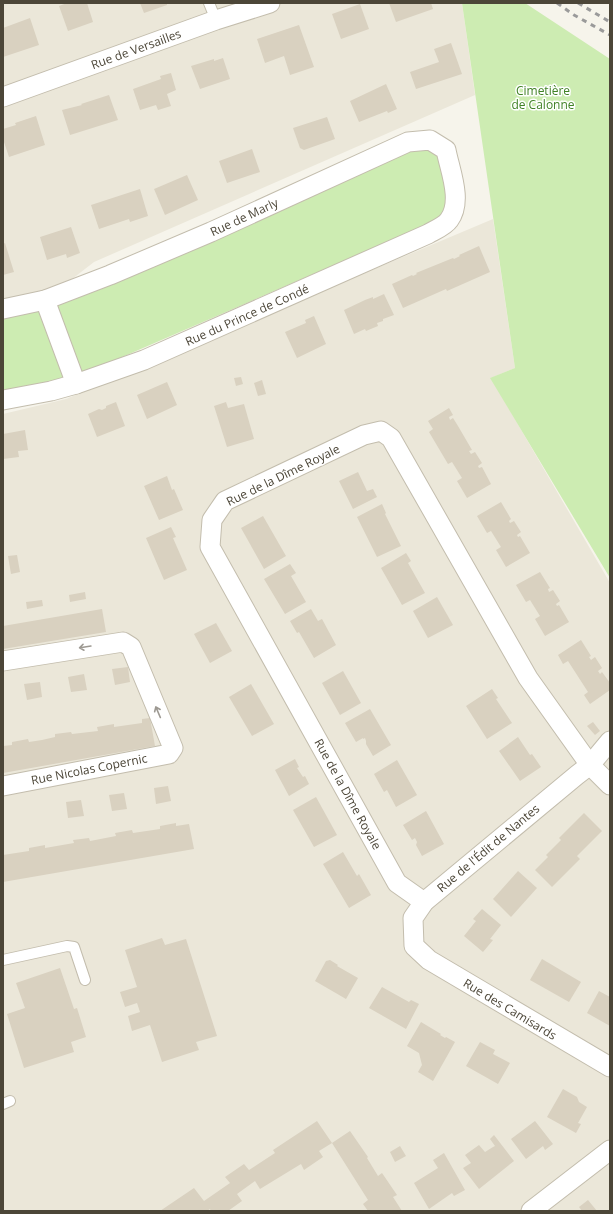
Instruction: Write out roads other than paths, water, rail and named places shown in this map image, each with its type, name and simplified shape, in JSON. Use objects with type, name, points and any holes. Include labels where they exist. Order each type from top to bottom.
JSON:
[{"type":"street","name":"Rue de Versailles","points":[[3,97],[212,11],[270,3]]},
{"type":"street","name":"Rue de Marly","points":[[3,309],[45,300],[110,276],[211,232],[408,142],[430,140],[446,150],[454,187]]},
{"type":"street","name":"Rue du Prince de Condé","points":[[3,400],[51,391],[76,384],[144,360],[428,234],[448,221],[456,207],[454,187]]},
{"type":"street","points":[[45,300],[76,384]]},
{"type":"street","name":"Rue de la Dîme Royale","points":[[424,902],[397,882],[210,547],[212,520],[225,501],[364,435],[381,432],[391,438],[528,678],[590,765],[610,785]]},
{"type":"street","name":"Rue Nicolas Copernic","points":[[3,661],[123,642],[131,647],[173,748],[169,754],[3,786]]},
{"type":"street","name":"Rue de l'Édit de Nantes","points":[[414,946],[413,918],[424,902],[590,765],[610,741]]},
{"type":"street","name":"Rue des Camisards","points":[[414,946],[429,960],[610,1068]]},
{"type":"street","points":[[531,1211],[610,1150]]},
{"type":"lane","points":[[3,960],[67,946],[74,947],[85,980]]},
{"type":"railway","points":[[557,3],[574,15],[610,35]]},
{"type":"railway","points":[[578,3],[610,22]]},
{"type":"park label","name":"Cimetière de Calonne","points":[[543,97]]}]
